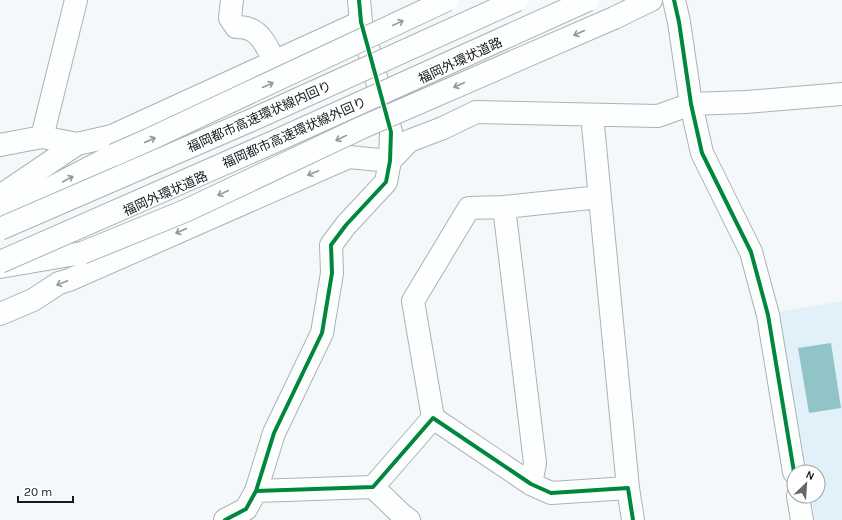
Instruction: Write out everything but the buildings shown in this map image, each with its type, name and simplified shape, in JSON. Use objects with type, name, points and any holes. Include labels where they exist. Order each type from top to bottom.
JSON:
[{"type":"main road","points":[[42,136],[76,0]]},
{"type":"main road","points":[[232,0],[230,18],[236,27],[250,29],[259,36],[275,62]]},
{"type":"main road","points":[[225,520],[246,509],[256,491],[274,433],[322,334],[332,273],[331,245],[346,225],[386,182],[390,160],[391,132],[361,22],[359,0]]},
{"type":"main road","points":[[0,222],[45,191],[114,155],[199,117],[447,0]]},
{"type":"main road","points":[[0,228],[372,60],[500,0]]},
{"type":"main road","name":"福岡都市高速環状線内回り","points":[[0,228],[254,119],[517,0]]},
{"type":"main road","name":"福岡都市高速環状線外回り","points":[[0,262],[269,144],[588,0]]},
{"type":"main road","name":"福岡外環状道路","points":[[0,266],[381,97],[591,0]]},
{"type":"main road","points":[[0,266],[82,253],[184,211],[363,127],[607,21],[651,0]]},
{"type":"main road","points":[[674,0],[679,22],[691,104],[702,153],[751,252],[768,315],[793,464]]},
{"type":"main road","points":[[0,202],[6,192],[77,144],[112,136],[361,22]]},
{"type":"main road","points":[[0,314],[33,300],[59,283],[69,280],[349,157],[390,160],[409,141],[443,128],[476,112],[658,116],[691,104],[746,102],[842,94]]},
{"type":"main road","points":[[592,115],[628,488],[633,520]]},
{"type":"main road","points":[[0,145],[42,136],[77,144]]},
{"type":"main road","points":[[600,197],[504,207],[469,208],[413,301],[433,418],[531,484],[551,493],[628,488]]},
{"type":"main road","points":[[504,207],[535,463],[531,484]]},
{"type":"main road","points":[[373,487],[433,418]]},
{"type":"main road","points":[[256,491],[373,487],[409,520]]},
{"type":"main road","points":[[799,504],[802,520]]},
{"type":"shaded area","points":[[842,301],[842,520],[815,520],[812,504],[826,504],[826,464],[805,464],[777,312]]},
{"type":"water","points":[[831,343],[841,408],[809,413],[798,348]]},
{"type":"cycle path","points":[[256,491],[274,433],[322,333],[332,273],[331,245],[346,225],[386,182],[390,161],[391,132],[361,22],[359,0]]},
{"type":"cycle path","points":[[674,0],[679,22],[691,104],[702,153],[751,252],[768,315],[793,464]]},
{"type":"cycle path","points":[[225,520],[246,509],[256,491],[373,487],[433,418],[531,484],[551,493],[628,488],[633,520]]}]
